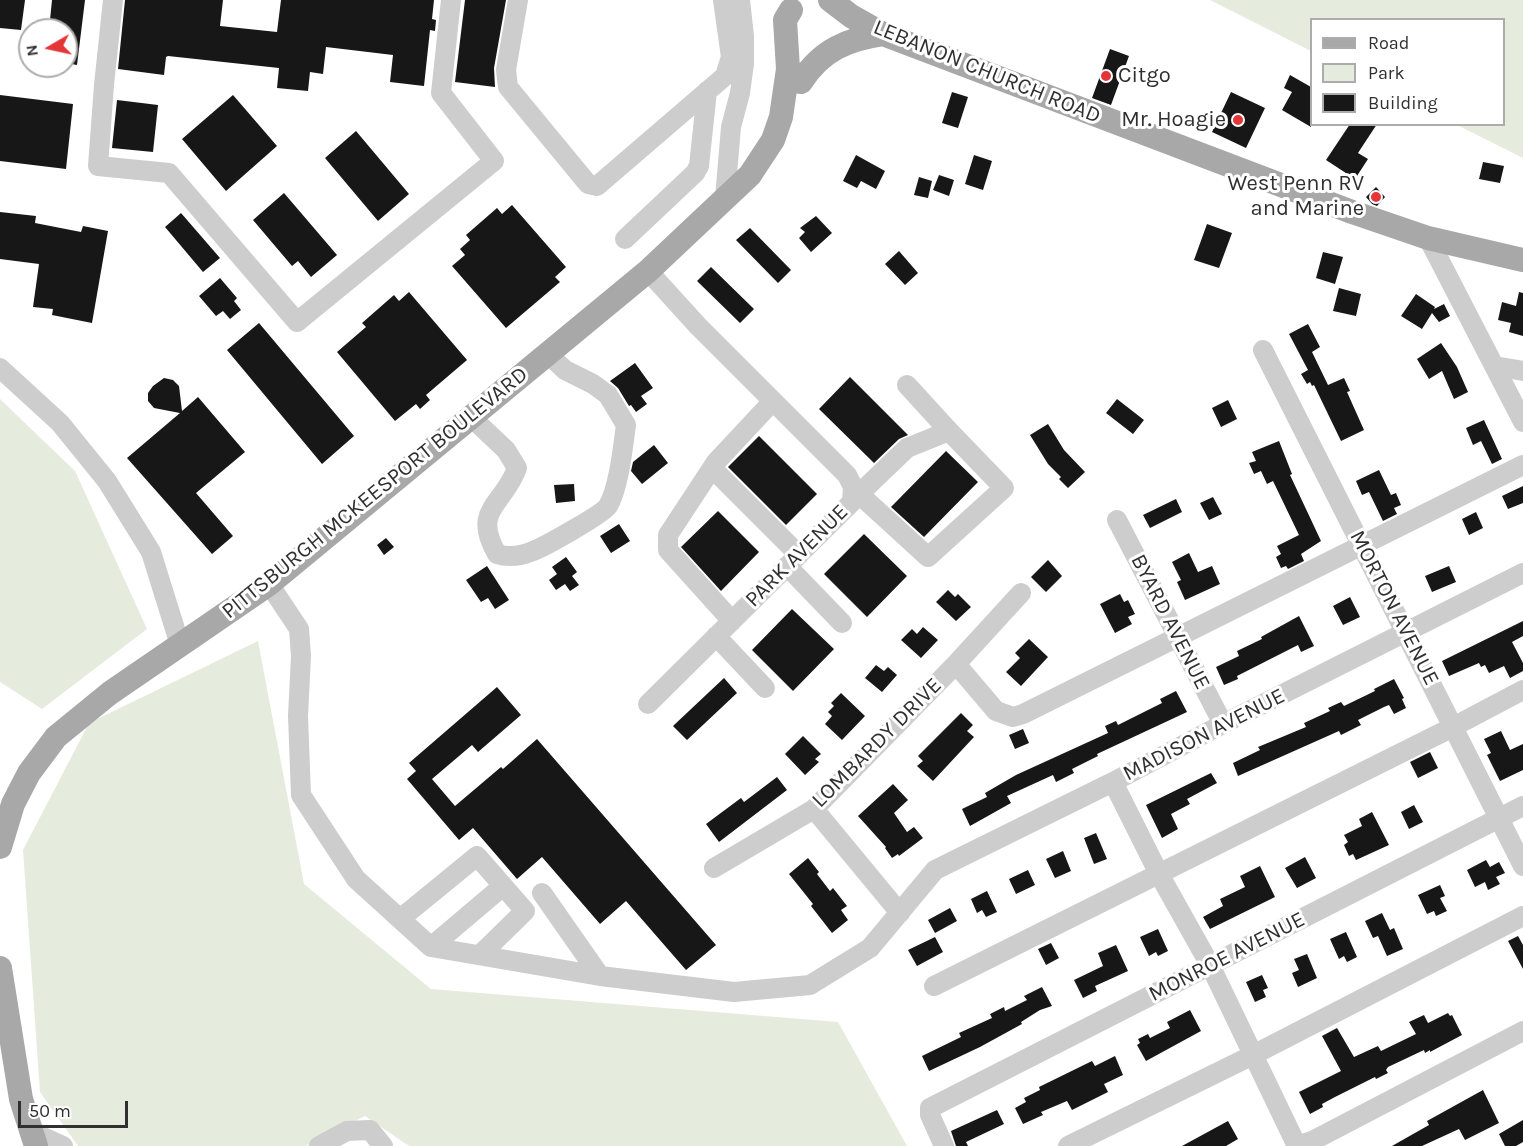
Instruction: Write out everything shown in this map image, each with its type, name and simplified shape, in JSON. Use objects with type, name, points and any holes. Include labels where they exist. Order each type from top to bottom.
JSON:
[{"type":"main road","name":"LEBANON CHURCH ROAD","points":[[830,0],[851,16],[883,34],[1352,212],[1428,238],[1523,260]]},
{"type":"main road","name":"PITTSBURGH MCKEESPORT BOULEVARD","points":[[750,175],[773,140],[781,117],[788,69],[785,20],[791,5]]},
{"type":"main road","name":"PITTSBURGH MCKEESPORT BOULEVARD","points":[[0,847],[13,804],[29,773],[56,737],[110,693],[269,584],[648,272],[750,175],[766,166],[782,146],[794,119],[801,82],[796,22],[791,5]]},
{"type":"main road","points":[[801,82],[810,67],[834,48],[860,38],[883,34]]},
{"type":"main road","points":[[0,968],[21,1099],[33,1138]]},
{"type":"street","points":[[113,0],[98,166],[169,173],[297,322],[494,161],[441,93],[451,0]]},
{"type":"street","points":[[518,0],[506,70],[508,87],[588,184],[597,186],[724,76],[731,57],[723,0]]},
{"type":"street","points":[[725,198],[731,127],[744,64],[740,0]]},
{"type":"street","points":[[625,239],[695,173],[699,166],[707,91]]},
{"type":"street","points":[[1428,238],[1523,422]]},
{"type":"street","name":"PARK AVENUE","points":[[648,272],[772,402],[847,475],[856,490],[852,502],[648,704]]},
{"type":"street","name":"MORTON AVENUE","points":[[1263,350],[1523,866]]},
{"type":"street","points":[[471,417],[506,450],[518,468],[508,487],[493,504],[486,523],[489,540],[497,554],[507,557],[532,552],[608,507],[617,481],[626,425],[608,395],[593,384],[565,370],[548,354]]},
{"type":"street","points":[[1494,366],[1523,371]]},
{"type":"street","points":[[0,368],[60,423],[107,481],[151,552],[168,603],[171,623],[180,645]]},
{"type":"street","points":[[907,385],[1004,488],[928,557],[856,490],[907,448],[949,431]]},
{"type":"street","points":[[732,621],[668,550],[668,535],[712,468],[772,402]]},
{"type":"street","points":[[956,664],[996,711],[1013,717],[1023,714],[1523,465]]},
{"type":"street","points":[[712,468],[793,560],[842,623]]},
{"type":"street","name":"BYARD AVENUE","points":[[1117,520],[1223,724]]},
{"type":"street","name":"MADISON AVENUE","points":[[431,947],[600,976],[734,992],[810,985],[870,948],[935,870],[1523,573]]},
{"type":"street","points":[[269,584],[299,629],[301,656],[298,716],[301,795],[356,879],[431,947],[503,886]]},
{"type":"street","name":"LOMBARDY DRIVE","points":[[714,868],[813,808],[956,664],[1022,593]]},
{"type":"street","points":[[716,636],[765,688]]},
{"type":"street","points":[[934,986],[1523,690]]},
{"type":"street","points":[[1113,782],[1159,874],[1210,965],[1296,1146],[1312,1141],[1523,1032]]},
{"type":"street","name":"MONROE AVENUE","points":[[944,1146],[930,1115],[930,1108],[1523,806]]},
{"type":"street","points":[[813,808],[900,913]]},
{"type":"street","points":[[400,919],[477,856],[525,911],[480,955]]},
{"type":"street","points":[[542,893],[600,976]]},
{"type":"street","points":[[1068,1146],[1253,1055],[1523,916]]},
{"type":"street","points":[[319,1146],[347,1131],[370,1130],[383,1146]]},
{"type":"street","points":[[33,1138],[63,1146]]},
{"type":"green space","points":[[1210,0],[1523,0],[1523,158],[1459,126],[1505,126],[1505,18],[1310,18],[1310,50]]},
{"type":"green space","points":[[0,399],[75,471],[147,629],[42,709],[0,682]]},
{"type":"green space","points":[[258,641],[304,884],[431,989],[838,1022],[907,1146],[409,1146],[365,1116],[306,1146],[78,1146],[40,1092],[23,850],[89,723]]},
{"type":"building","points":[[0,0],[25,0],[23,18],[18,18],[18,30],[0,28]]},
{"type":"building","points":[[52,0],[85,0],[78,57],[78,18],[50,18]]},
{"type":"building","points":[[125,0],[223,0],[220,26],[277,32],[281,0],[434,0],[432,19],[436,20],[435,31],[430,30],[424,86],[390,82],[393,55],[326,47],[323,74],[310,72],[308,91],[277,88],[279,68],[168,56],[164,75],[118,69]]},
{"type":"building","points":[[465,0],[506,0],[494,68],[495,87],[455,82]]},
{"type":"building","name":"Citgo","points":[[1110,49],[1129,56],[1111,105],[1092,98]]},
{"type":"building","points":[[1290,75],[1310,86],[1311,127],[1282,110],[1292,92],[1284,88]]},
{"type":"building","points":[[952,92],[968,97],[958,128],[942,123]]},
{"type":"building","name":"Mr. Hoagie","points":[[1231,92],[1265,108],[1246,148],[1212,132]]},
{"type":"building","points":[[0,95],[73,104],[66,169],[0,161]]},
{"type":"building","points":[[233,95],[277,146],[226,191],[182,139]]},
{"type":"building","points":[[117,100],[158,105],[153,152],[112,148]]},
{"type":"building","points":[[1349,126],[1376,126],[1358,153],[1368,159],[1355,179],[1326,160]]},
{"type":"building","points":[[356,131],[409,194],[378,221],[325,158]]},
{"type":"building","points":[[856,155],[885,171],[876,189],[861,181],[857,188],[843,181]]},
{"type":"building","points":[[974,155],[992,161],[983,190],[965,184]]},
{"type":"building","points":[[1483,162],[1504,166],[1500,183],[1479,179]]},
{"type":"building","points":[[939,175],[954,180],[949,196],[933,190]]},
{"type":"building","points":[[919,177],[932,181],[928,198],[914,195]]},
{"type":"building","name":"West Penn RV and Marine","points":[[1376,187],[1385,197],[1377,206],[1366,197]]},
{"type":"building","points":[[284,193],[337,255],[311,277],[298,261],[292,266],[253,220]]},
{"type":"building","points":[[512,205],[566,267],[555,277],[560,282],[506,328],[452,266],[465,255],[460,249],[470,240],[466,235],[497,208],[502,214]]},
{"type":"building","points":[[0,212],[36,216],[35,223],[81,232],[83,226],[108,231],[92,323],[52,315],[53,309],[33,307],[39,264],[0,259]]},
{"type":"building","points":[[181,213],[220,258],[203,272],[165,227]]},
{"type":"building","points":[[816,216],[832,233],[811,252],[799,238],[805,232],[800,228]]},
{"type":"building","points":[[1207,224],[1232,233],[1219,268],[1194,260]]},
{"type":"building","points":[[750,228],[791,270],[778,283],[736,240]]},
{"type":"building","points":[[899,251],[918,273],[905,285],[885,264]]},
{"type":"building","points":[[1323,252],[1343,257],[1335,284],[1316,278]]},
{"type":"building","points":[[711,267],[754,309],[740,323],[697,281]]},
{"type":"building","points":[[220,278],[237,298],[234,301],[241,310],[230,319],[223,311],[216,316],[199,296]]},
{"type":"building","points":[[1339,288],[1361,294],[1356,316],[1333,311]]},
{"type":"building","points":[[409,292],[467,360],[426,395],[430,400],[420,409],[416,404],[395,421],[337,352],[366,327],[362,323],[394,295],[399,301]]},
{"type":"building","points":[[1519,292],[1523,293],[1523,336],[1509,332],[1511,323],[1498,320],[1502,302],[1516,306]]},
{"type":"building","points":[[1416,294],[1435,307],[1434,309],[1444,304],[1450,316],[1439,322],[1432,313],[1422,329],[1401,316]]},
{"type":"building","points":[[259,323],[354,436],[322,464],[227,350]]},
{"type":"building","points":[[1308,324],[1320,347],[1312,352],[1328,385],[1344,378],[1350,391],[1347,392],[1364,430],[1341,441],[1314,385],[1312,386],[1310,382],[1307,384],[1301,374],[1308,370],[1289,334]]},
{"type":"building","points":[[1441,343],[1457,367],[1468,392],[1454,399],[1442,371],[1429,379],[1417,359]]},
{"type":"building","points":[[635,363],[653,388],[641,396],[647,404],[636,412],[610,381]]},
{"type":"building","points":[[850,377],[908,435],[899,439],[874,463],[819,409]]},
{"type":"building","points":[[164,378],[173,380],[179,386],[182,411],[198,397],[245,452],[196,493],[233,536],[212,554],[127,458],[180,413],[154,408],[148,401],[148,393]]},
{"type":"building","points":[[1117,399],[1144,420],[1133,434],[1106,413]]},
{"type":"building","points":[[1228,400],[1237,419],[1221,427],[1212,408]]},
{"type":"building","points":[[1484,420],[1502,459],[1492,464],[1481,441],[1473,445],[1466,428]]},
{"type":"building","points":[[1048,424],[1064,450],[1085,472],[1068,488],[1048,464],[1030,435]]},
{"type":"building","points":[[759,436],[817,494],[786,525],[728,467]]},
{"type":"building","points":[[1279,441],[1292,474],[1290,475],[1321,541],[1301,554],[1304,561],[1288,569],[1286,566],[1281,568],[1276,557],[1281,554],[1277,546],[1299,535],[1273,481],[1267,484],[1261,471],[1254,474],[1249,463],[1256,461],[1252,452]]},
{"type":"building","points":[[654,445],[668,463],[642,484],[631,471],[633,462]]},
{"type":"building","points":[[946,451],[978,482],[924,537],[891,507]]},
{"type":"building","points":[[1379,470],[1391,495],[1396,493],[1401,505],[1394,508],[1397,514],[1383,521],[1369,492],[1362,495],[1356,481]]},
{"type":"building","points":[[574,484],[575,501],[556,503],[554,485]]},
{"type":"building","points":[[1523,486],[1523,503],[1508,509],[1502,496]]},
{"type":"building","points":[[1213,497],[1222,514],[1209,520],[1200,503]]},
{"type":"building","points":[[1176,499],[1182,512],[1150,528],[1143,515]]},
{"type":"building","points":[[718,511],[759,552],[721,591],[681,547]]},
{"type":"building","points":[[1476,512],[1483,528],[1469,535],[1462,519]]},
{"type":"building","points":[[619,524],[630,541],[611,553],[600,536]]},
{"type":"building","points":[[864,534],[907,576],[867,617],[824,574]]},
{"type":"building","points":[[386,538],[394,547],[384,555],[377,545]]},
{"type":"building","points":[[1189,553],[1198,572],[1212,566],[1220,584],[1185,600],[1177,582],[1181,580],[1172,562]]},
{"type":"building","points":[[566,557],[577,572],[572,576],[579,585],[570,591],[565,584],[556,590],[549,580],[557,574],[552,567]]},
{"type":"building","points":[[1048,560],[1062,576],[1046,592],[1031,577]]},
{"type":"building","points":[[487,566],[509,600],[495,609],[488,598],[481,602],[466,580]]},
{"type":"building","points":[[1449,566],[1456,582],[1432,592],[1425,576]]},
{"type":"building","points":[[948,590],[955,597],[958,594],[971,607],[956,621],[936,602]]},
{"type":"building","points":[[1120,594],[1124,602],[1128,600],[1135,614],[1128,617],[1132,624],[1115,633],[1100,604]]},
{"type":"building","points":[[1350,597],[1360,617],[1343,625],[1333,606]]},
{"type":"building","points":[[792,609],[834,649],[793,691],[752,650]]},
{"type":"building","points":[[1299,616],[1314,646],[1301,652],[1298,645],[1224,685],[1216,667],[1239,656],[1237,651],[1262,639],[1261,637]]},
{"type":"building","points":[[1523,621],[1523,636],[1512,642],[1523,663],[1523,671],[1510,678],[1504,666],[1489,673],[1485,665],[1481,667],[1479,663],[1449,676],[1442,661]]},
{"type":"building","points":[[923,627],[938,640],[921,658],[901,640],[912,629],[917,634]]},
{"type":"building","points":[[1029,639],[1048,657],[1021,686],[1006,672],[1020,658],[1015,653]]},
{"type":"building","points":[[876,665],[884,671],[888,667],[897,675],[882,692],[865,678]]},
{"type":"building","points":[[724,678],[737,693],[687,740],[673,726]]},
{"type":"building","points":[[1394,679],[1404,698],[1402,699],[1406,708],[1394,714],[1389,705],[1384,707],[1358,720],[1361,725],[1341,735],[1339,731],[1238,776],[1233,763],[1260,750],[1258,747],[1306,727],[1304,723],[1330,711],[1328,708],[1341,702],[1344,706]]},
{"type":"building","points":[[497,687],[521,715],[478,752],[472,745],[432,779],[455,806],[537,739],[716,945],[686,970],[626,901],[600,924],[542,857],[517,879],[473,828],[459,840],[407,779],[416,771],[409,763]]},
{"type":"building","points":[[1176,691],[1187,712],[1097,754],[1098,756],[1072,769],[1074,773],[1056,782],[1053,775],[1007,796],[1011,803],[970,826],[962,809],[987,797],[985,793],[1016,775],[1108,733],[1105,726],[1116,721],[1118,725],[1162,703],[1160,699]]},
{"type":"building","points":[[841,693],[865,716],[842,740],[825,724],[832,716],[828,712],[834,706],[831,703]]},
{"type":"building","points":[[961,713],[973,725],[967,731],[974,737],[933,781],[917,766],[923,761],[918,756]]},
{"type":"building","points":[[1023,729],[1029,743],[1015,749],[1009,735]]},
{"type":"building","points":[[1501,731],[1510,750],[1523,744],[1523,770],[1500,781],[1487,755],[1491,753],[1484,739]]},
{"type":"building","points":[[803,736],[821,754],[815,759],[819,762],[805,775],[785,754]]},
{"type":"building","points":[[1430,752],[1438,768],[1418,778],[1410,762]]},
{"type":"building","points":[[1211,773],[1217,783],[1187,799],[1190,804],[1171,814],[1178,829],[1162,838],[1146,805]]},
{"type":"building","points":[[777,777],[787,790],[719,842],[706,824],[741,798],[744,802]]},
{"type":"building","points":[[893,784],[908,800],[894,813],[907,832],[914,827],[923,838],[899,856],[898,854],[892,858],[886,847],[858,816]]},
{"type":"building","points":[[1414,805],[1423,822],[1409,829],[1401,812]]},
{"type":"building","points":[[1372,812],[1389,845],[1356,860],[1353,854],[1349,856],[1344,845],[1348,842],[1344,835],[1362,826],[1359,819]]},
{"type":"building","points":[[1096,833],[1107,859],[1094,864],[1084,838]]},
{"type":"building","points":[[1063,851],[1071,871],[1055,878],[1046,859]]},
{"type":"building","points":[[1305,857],[1316,878],[1297,888],[1285,868]]},
{"type":"building","points":[[808,858],[830,891],[833,888],[847,906],[841,910],[848,920],[832,933],[789,874]]},
{"type":"building","points":[[1486,860],[1490,867],[1499,862],[1505,873],[1496,877],[1500,884],[1488,890],[1485,882],[1475,887],[1467,870]]},
{"type":"building","points":[[1260,866],[1275,897],[1210,929],[1203,917],[1223,906],[1220,899],[1245,887],[1240,876]]},
{"type":"building","points":[[1028,870],[1035,885],[1016,894],[1009,879]]},
{"type":"building","points":[[1440,885],[1445,896],[1440,898],[1447,911],[1436,916],[1434,911],[1427,914],[1418,895]]},
{"type":"building","points":[[987,891],[997,912],[986,917],[982,910],[977,913],[971,899]]},
{"type":"building","points":[[950,908],[957,921],[935,933],[928,920]]},
{"type":"building","points":[[1382,913],[1390,930],[1394,928],[1403,949],[1387,956],[1378,936],[1373,938],[1365,921]]},
{"type":"building","points":[[1158,929],[1168,951],[1158,956],[1156,952],[1149,956],[1140,937]]},
{"type":"building","points":[[1346,932],[1357,957],[1347,962],[1344,956],[1339,959],[1330,939]]},
{"type":"building","points":[[1518,936],[1523,945],[1523,969],[1508,941]]},
{"type":"building","points":[[935,937],[943,952],[917,966],[908,950]]},
{"type":"building","points":[[1051,943],[1059,958],[1046,965],[1038,949]]},
{"type":"building","points":[[1116,945],[1128,971],[1095,986],[1097,991],[1083,998],[1074,980],[1103,966],[1098,953]]},
{"type":"building","points":[[1307,954],[1317,978],[1298,987],[1292,973],[1299,970],[1294,959]]},
{"type":"building","points":[[1262,975],[1268,988],[1263,990],[1266,997],[1255,1002],[1246,982]]},
{"type":"building","points":[[1042,987],[1052,1006],[1040,1010],[1021,1022],[1022,1024],[980,1047],[929,1071],[922,1056],[961,1037],[959,1033],[992,1018],[990,1014],[1004,1007],[1005,1011],[1027,1000],[1024,996]]},
{"type":"building","points":[[1190,1010],[1201,1031],[1146,1061],[1137,1045],[1140,1043],[1138,1039],[1148,1034],[1150,1038],[1170,1028],[1167,1022]]},
{"type":"building","points":[[1448,1013],[1452,1015],[1462,1035],[1430,1052],[1430,1050],[1425,1053],[1424,1050],[1388,1067],[1386,1070],[1388,1073],[1335,1097],[1310,1114],[1299,1092],[1341,1071],[1322,1036],[1337,1028],[1354,1057],[1378,1046],[1381,1051],[1416,1034],[1409,1022],[1424,1015],[1428,1023]]},
{"type":"building","points":[[1115,1056],[1123,1075],[1104,1084],[1108,1092],[1072,1110],[1067,1101],[1041,1112],[1043,1115],[1023,1124],[1015,1108],[1026,1102],[1024,1098],[1040,1090],[1039,1087],[1092,1061],[1095,1066]]},
{"type":"building","points":[[1483,1090],[1499,1123],[1465,1140],[1459,1129],[1422,1146],[1392,1146],[1429,1125],[1427,1121]]},
{"type":"building","points":[[997,1110],[1004,1124],[966,1142],[968,1146],[956,1146],[951,1131]]},
{"type":"building","points":[[1523,1120],[1523,1142],[1516,1146],[1505,1146],[1499,1134]]},
{"type":"building","points":[[1228,1121],[1238,1139],[1226,1146],[1182,1146]]},
{"type":"place","name":"Citgo","points":[[1106,76]]},
{"type":"place","name":"Mr. Hoagie","points":[[1238,120]]},
{"type":"place","name":"West Penn RV and Marine","points":[[1376,197]]}]
